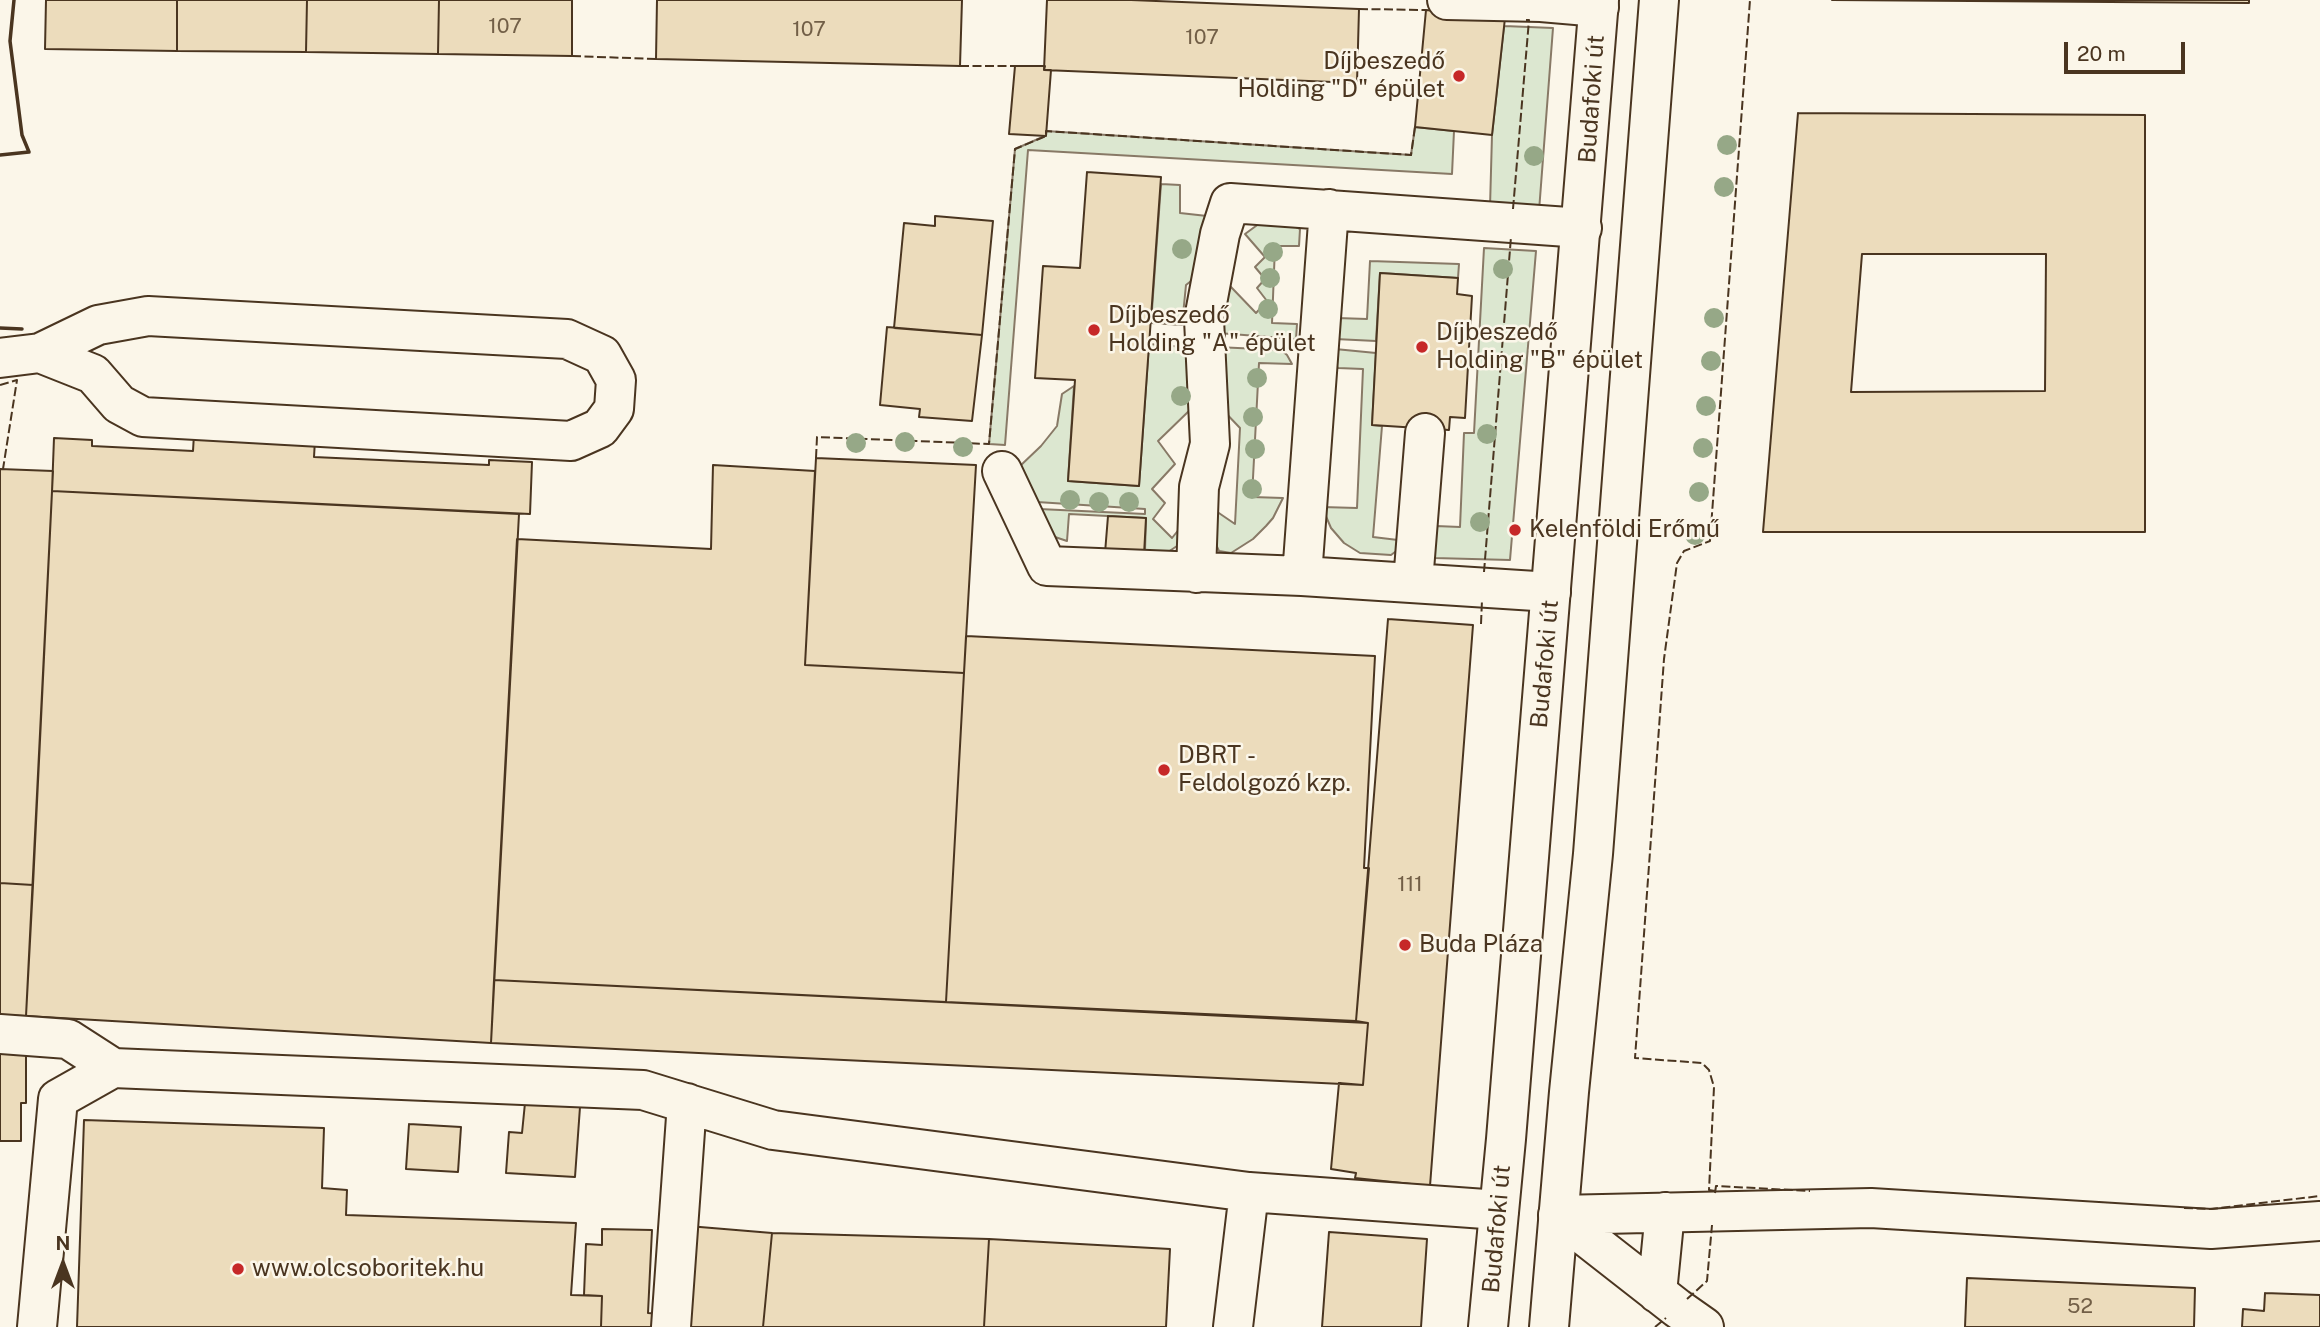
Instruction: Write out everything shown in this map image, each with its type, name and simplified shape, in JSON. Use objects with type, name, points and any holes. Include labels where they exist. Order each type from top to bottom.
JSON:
[{"type":"main road","points":[[1447,0],[1599,4]]},
{"type":"main road","points":[[1549,1327],[1594,854],[1659,0]]},
{"type":"main road","name":"Budafoki út","points":[[1488,1327],[1599,4]]},
{"type":"main road","points":[[1196,573],[1199,487],[1210,444],[1204,319],[1220,234],[1230,203],[1582,228]]},
{"type":"main road","points":[[1302,576],[1329,209]]},
{"type":"main road","points":[[0,358],[40,353],[98,325],[148,316],[567,339],[602,355],[615,380],[614,409],[600,428],[571,441],[144,417],[119,404],[93,374],[40,353]]},
{"type":"main road","points":[[1413,582],[1424,433]]},
{"type":"main road","points":[[1002,471],[1046,566],[1302,576],[1551,592]]},
{"type":"main road","points":[[0,1034],[68,1040],[113,1068],[643,1090],[773,1130],[1249,1192],[1558,1215],[1871,1208],[2211,1229],[2320,1221]]},
{"type":"main road","points":[[37,1327],[58,1099],[113,1068]]},
{"type":"main road","points":[[671,1327],[687,1103]]},
{"type":"main road","points":[[1233,1327],[1249,1192]]},
{"type":"main road","points":[[1657,1293],[1665,1212]]},
{"type":"main road","points":[[1558,1215],[1704,1327]]},
{"type":"green space","points":[[1504,26],[1553,28],[1539,211],[1490,207],[1492,135]]},
{"type":"green space","points":[[1415,127],[1454,131],[1452,174],[1028,150],[1005,445],[989,444],[1015,149],[1045,136],[1046,131],[1411,155]]},
{"type":"green space","points":[[1161,184],[1180,185],[1180,213],[1207,216],[1205,270],[1186,285],[1182,325],[1151,323]]},
{"type":"green space","points":[[1287,222],[1300,229],[1299,246],[1275,246],[1272,323],[1297,324],[1296,339],[1218,333],[1214,329],[1231,287],[1256,313],[1267,301],[1257,288],[1265,279],[1255,267],[1265,257],[1245,234],[1260,223]]},
{"type":"green space","points":[[1484,248],[1536,251],[1510,560],[1434,558],[1436,526],[1460,527],[1464,433],[1474,433]]},
{"type":"green space","points":[[1370,261],[1459,264],[1458,278],[1380,273],[1376,341],[1335,339],[1337,318],[1367,319]]},
{"type":"green space","points":[[1149,344],[1184,347],[1191,382],[1191,409],[1158,441],[1175,464],[1152,489],[1165,503],[1153,519],[1172,538],[1184,523],[1186,540],[1168,552],[1145,551],[1146,518],[1069,514],[1067,541],[1043,533],[1039,509],[1145,514],[1145,509],[1037,502],[1019,467],[1057,426],[1062,394],[1074,386],[1068,481],[1139,486]]},
{"type":"green space","points":[[1216,347],[1281,350],[1292,364],[1259,363],[1252,497],[1283,498],[1266,526],[1253,539],[1231,553],[1219,551],[1211,534],[1213,509],[1235,524],[1240,428],[1220,407]]},
{"type":"green space","points":[[1335,349],[1376,353],[1372,425],[1382,426],[1373,537],[1398,540],[1399,549],[1391,555],[1360,553],[1344,543],[1331,528],[1322,507],[1357,508],[1363,369],[1338,368],[1331,360]]},
{"type":"building","points":[[46,0],[177,0],[177,51],[45,49]]},
{"type":"building","points":[[177,0],[307,0],[306,52],[177,51]]},
{"type":"building","points":[[307,0],[439,0],[438,54],[306,52]]},
{"type":"building","points":[[439,0],[572,0],[572,56],[438,54]]},
{"type":"building","points":[[657,0],[962,0],[960,66],[656,59]]},
{"type":"building","points":[[1047,0],[1131,0],[1359,9],[1357,83],[1044,70]]},
{"type":"building","points":[[1832,0],[2249,0],[2249,3]]},
{"type":"building","name":"Díjbeszedő Holding \"D\" épület","points":[[1426,10],[1505,18],[1492,135],[1415,127]]},
{"type":"building","points":[[1015,66],[1045,66],[1044,70],[1051,70],[1046,136],[1009,134]]},
{"type":"building","points":[[1798,113],[2145,115],[2145,532],[1763,532]],"holes":[[[1862,254],[2046,254],[2045,391],[1851,392]]]},
{"type":"building","name":"Díjbeszedő Holding \"A\" épület","points":[[1087,172],[1161,177],[1139,486],[1068,481],[1075,380],[1035,378],[1043,266],[1080,268]]},
{"type":"building","points":[[935,216],[993,221],[982,335],[894,328],[904,223],[935,226]]},
{"type":"building","name":"Díjbeszedő Holding \"B\" épület","points":[[1380,273],[1458,278],[1457,294],[1472,296],[1465,418],[1450,417],[1449,430],[1372,425]]},
{"type":"building","points":[[887,327],[982,335],[972,421],[919,417],[920,409],[880,405]]},
{"type":"building","points":[[194,434],[315,440],[314,457],[489,465],[489,460],[532,462],[530,514],[52,491],[54,438],[92,440],[92,446],[193,451]]},
{"type":"building","points":[[816,458],[976,465],[964,673],[805,665]]},
{"type":"building","points":[[713,465],[815,471],[805,665],[964,673],[946,1002],[494,980],[517,539],[711,549]]},
{"type":"building","points":[[0,469],[53,471],[33,885],[0,883]]},
{"type":"building","points":[[52,491],[519,514],[491,1043],[26,1016]]},
{"type":"building","points":[[1108,516],[1146,518],[1144,555],[1105,553]]},
{"type":"building","name":"Buda Pláza","points":[[1388,619],[1473,625],[1430,1186],[1355,1178],[1356,1173],[1331,1169],[1339,1083],[1363,1085],[1368,1023],[1356,1021]]},
{"type":"building","name":"DBRT - Feldolgozó kzp.","points":[[966,636],[1375,656],[1364,868],[1369,868],[1356,1021],[946,1002]]},
{"type":"building","points":[[0,883],[33,885],[26,1016],[0,1015]]},
{"type":"building","points":[[494,980],[1368,1023],[1363,1085],[491,1043]]},
{"type":"building","points":[[0,1047],[26,1047],[26,1103],[21,1103],[21,1141],[0,1141]]},
{"type":"building","points":[[525,1103],[580,1107],[575,1177],[506,1173],[509,1132],[522,1133]]},
{"type":"building","points":[[84,1120],[324,1128],[322,1188],[347,1190],[346,1215],[576,1223],[571,1295],[602,1296],[601,1327],[77,1327]]},
{"type":"building","points":[[409,1124],[461,1127],[458,1172],[406,1169]]},
{"type":"building","points":[[688,1226],[772,1233],[763,1327],[686,1327]]},
{"type":"building","points":[[602,1229],[652,1230],[648,1313],[661,1314],[660,1327],[601,1327],[602,1296],[584,1295],[586,1244],[602,1245]]},
{"type":"building","points":[[1329,1232],[1427,1239],[1421,1327],[1322,1327]]},
{"type":"building","points":[[772,1233],[989,1239],[984,1327],[763,1327]]},
{"type":"building","points":[[989,1239],[1170,1249],[1166,1327],[984,1327]]},
{"type":"building","points":[[1967,1278],[2195,1288],[2194,1327],[1965,1327]]},
{"type":"building","points":[[2265,1293],[2320,1295],[2320,1327],[2242,1327],[2243,1309],[2264,1311]]},
{"type":"fence","points":[[1715,1191],[1709,1190],[1714,1087],[1709,1070],[1702,1063],[1635,1058],[1664,659],[1677,563],[1684,551],[1710,541],[1750,0]]},
{"type":"fence","points":[[1359,9],[1426,10]]},
{"type":"fence","points":[[1513,209],[1529,20],[1526,20]]},
{"type":"fence","points":[[572,56],[656,59]]},
{"type":"fence","points":[[960,66],[1015,66]]},
{"type":"fence","points":[[816,458],[817,437],[989,444],[1015,149],[1046,136],[1046,131],[1411,155],[1415,127]]},
{"type":"fence","points":[[1484,572],[1511,237]]},
{"type":"fence","points":[[0,385],[17,380],[3,469]]},
{"type":"fence","points":[[1481,624],[1482,600]]},
{"type":"fence","points":[[1715,1193],[1716,1186],[1810,1191]]},
{"type":"fence","points":[[2184,1208],[2211,1209],[2320,1196]]},
{"type":"fence","points":[[1687,1299],[1707,1281],[1712,1225]]},
{"type":"fence","points":[[1655,1327],[1666,1318]]},
{"type":"wall","points":[[0,155],[29,152],[22,135],[10,41],[14,0]]},
{"type":"wall","points":[[0,328],[22,329]]},
{"type":"place","name":"Díjbeszedő Holding \"D\" épület","points":[[1459,76]]},
{"type":"place","name":"Díjbeszedő Holding \"A\" épület","points":[[1094,330]]},
{"type":"place","name":"Díjbeszedő Holding \"B\" épület","points":[[1422,347]]},
{"type":"place","name":"Kelenföldi Erőmű","points":[[1515,530]]},
{"type":"place","name":"DBRT - Feldolgozó kzp.","points":[[1164,770]]},
{"type":"place","name":"Buda Pláza","points":[[1405,945]]},
{"type":"place","name":"www.olcsoboritek.hu","points":[[238,1269]]}]
